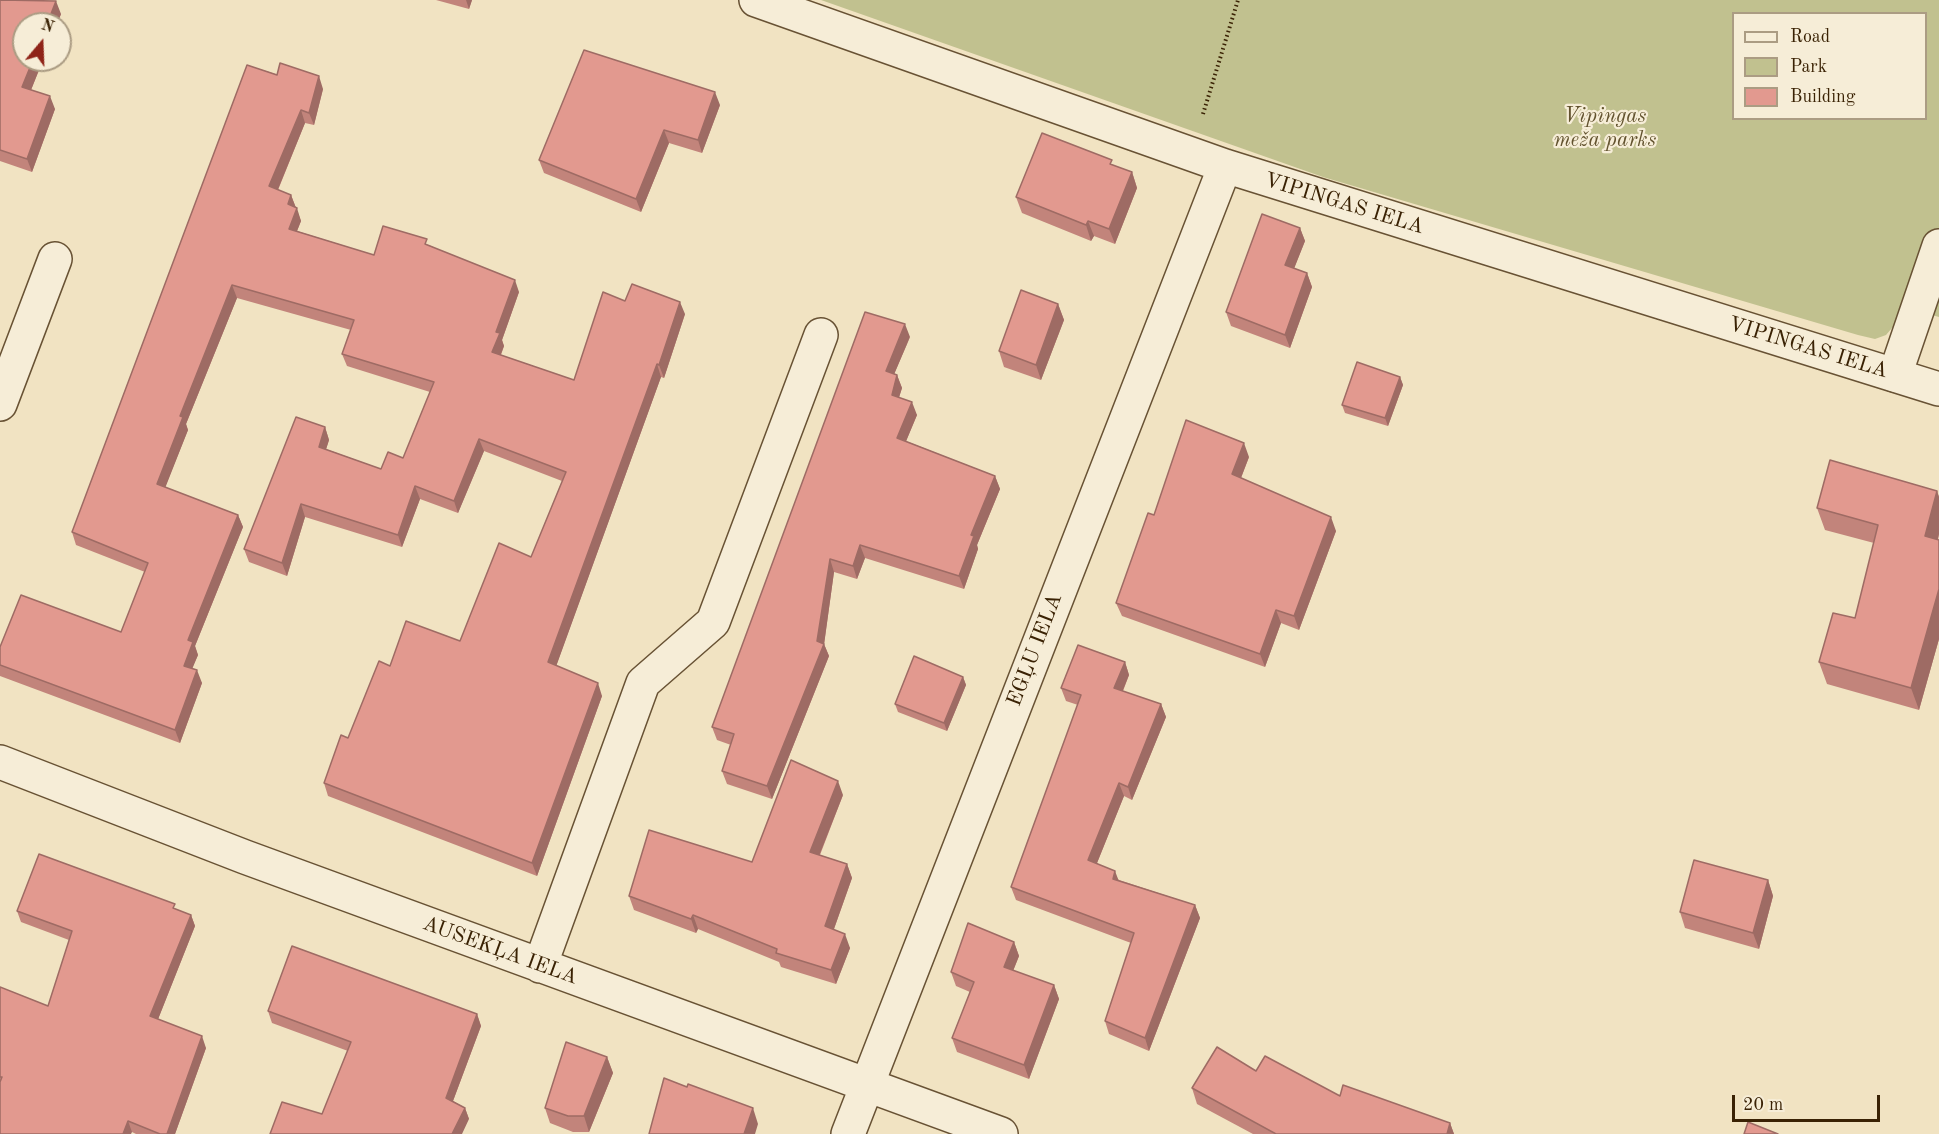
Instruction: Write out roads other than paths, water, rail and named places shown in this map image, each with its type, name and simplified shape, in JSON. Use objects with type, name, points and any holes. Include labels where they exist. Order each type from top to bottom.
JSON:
[{"type":"street","name":"VIPINGAS IELA","points":[[756,0],[1225,166],[1939,389]]},
{"type":"street","name":"EGĻU IELA","points":[[848,1134],[864,1086],[1225,166]]},
{"type":"street","points":[[1895,375],[1939,246]]},
{"type":"street","points":[[0,404],[55,259]]},
{"type":"street","points":[[540,966],[643,683],[713,622],[821,335]]},
{"type":"street","name":"AUSEKĻA IELA","points":[[0,762],[245,857],[864,1086],[1002,1134]]},
{"type":"park label","name":"Vipingas meža parks","points":[[1605,128]]}]
